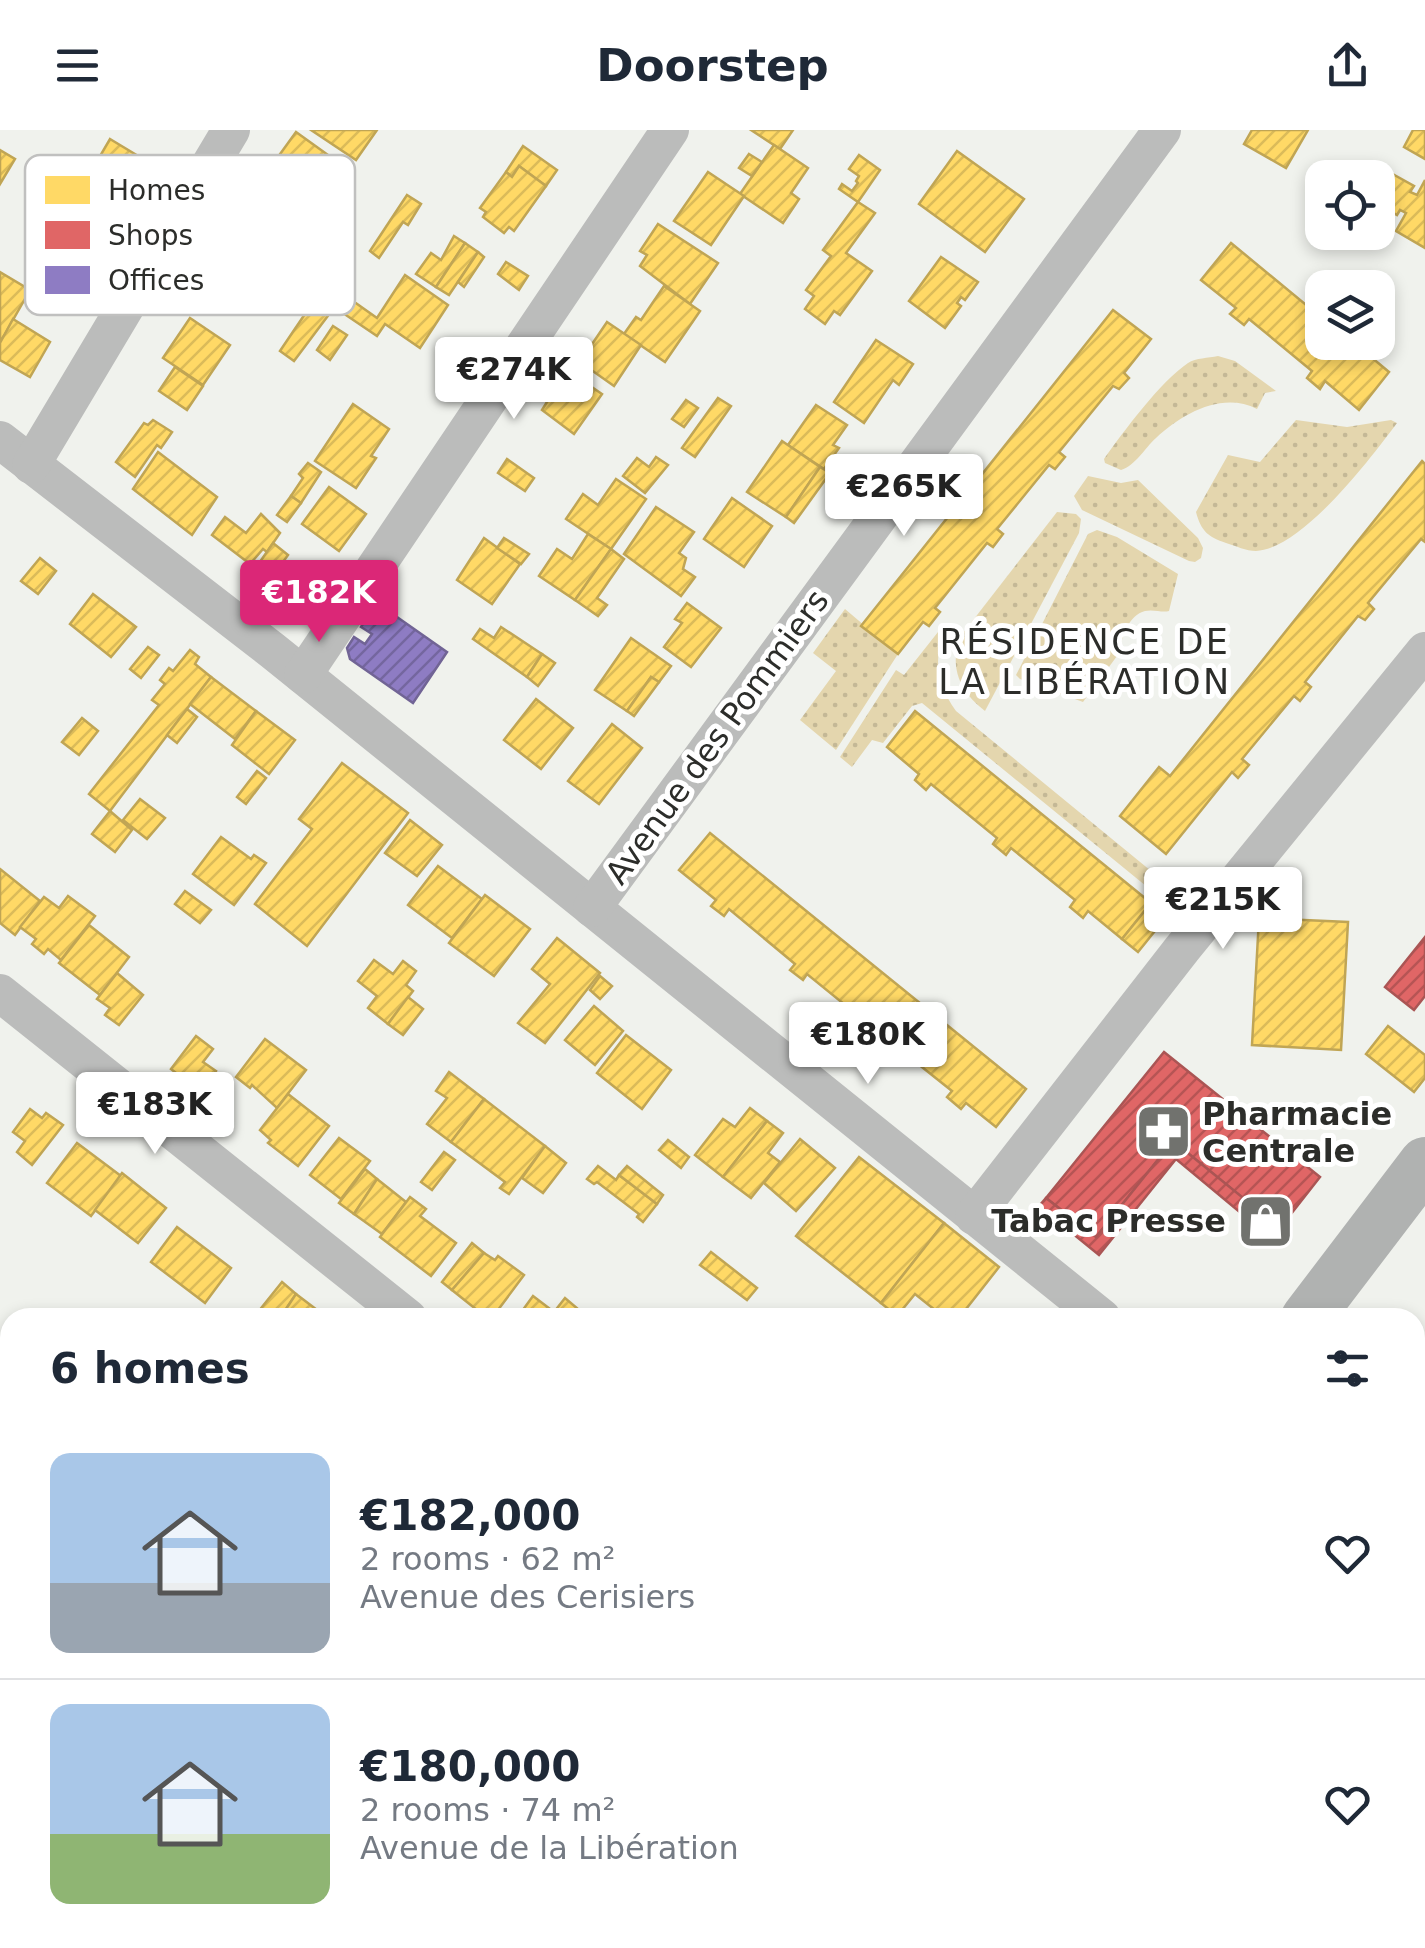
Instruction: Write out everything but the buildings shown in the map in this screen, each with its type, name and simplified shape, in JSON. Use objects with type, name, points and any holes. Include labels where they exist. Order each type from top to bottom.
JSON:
[{"type":"main road","points":[[1360,1308],[1384,1272],[1394,1236],[1425,1163]]},
{"type":"main road","points":[[1317,1308],[1406,1214]]},
{"type":"street","points":[[216,155],[231,130]]},
{"type":"street","points":[[303,676],[670,130]]},
{"type":"street","name":"Avenue des Pommiers","points":[[592,908],[1162,130]]},
{"type":"street","points":[[31,465],[121,315]]},
{"type":"street","points":[[0,440],[303,676],[1089,1308]]},
{"type":"street","points":[[974,1216],[1182,950],[1425,651]]},
{"type":"street","points":[[0,993],[395,1308]]},
{"type":"shaded area","points":[[1218,356],[1235,361],[1276,391],[1265,393],[1257,409],[1230,403],[1190,414],[1166,429],[1126,468],[1121,470],[1105,463],[1104,459],[1143,408],[1177,371],[1191,361]]},
{"type":"shaded area","points":[[1296,420],[1347,427],[1391,420],[1397,423],[1334,499],[1294,535],[1256,551],[1210,536],[1196,512],[1228,455],[1260,462]]},
{"type":"shaded area","points":[[1088,476],[1121,483],[1138,480],[1198,538],[1203,548],[1201,558],[1189,561],[1082,510],[1074,496]]},
{"type":"shaded area","points":[[1057,512],[1076,514],[1081,519],[1079,533],[985,711],[969,696],[959,678],[956,659],[960,637]]},
{"type":"shaded area","points":[[1097,530],[1117,537],[1178,574],[1169,611],[1145,611],[1134,617],[1124,633],[1120,652],[1083,702],[1016,675],[1088,534]]},
{"type":"shaded area","points":[[845,609],[898,654],[836,750],[800,720],[836,671],[813,653]]},
{"type":"shaded area","points":[[938,632],[942,635],[939,675],[956,711],[1173,889],[1158,908],[1157,895],[922,703],[912,706],[883,743],[872,740],[852,767],[840,757],[896,670],[904,675]]},
{"type":"place","name":"Pharmacie Centrale","points":[[1163,1132]]},
{"type":"place","name":"Tabac Presse","points":[[1265,1221]]},
{"type":"district","name":"RÉSIDENCE DE LA LIBÉRATION","points":[[1085,662]]}]
